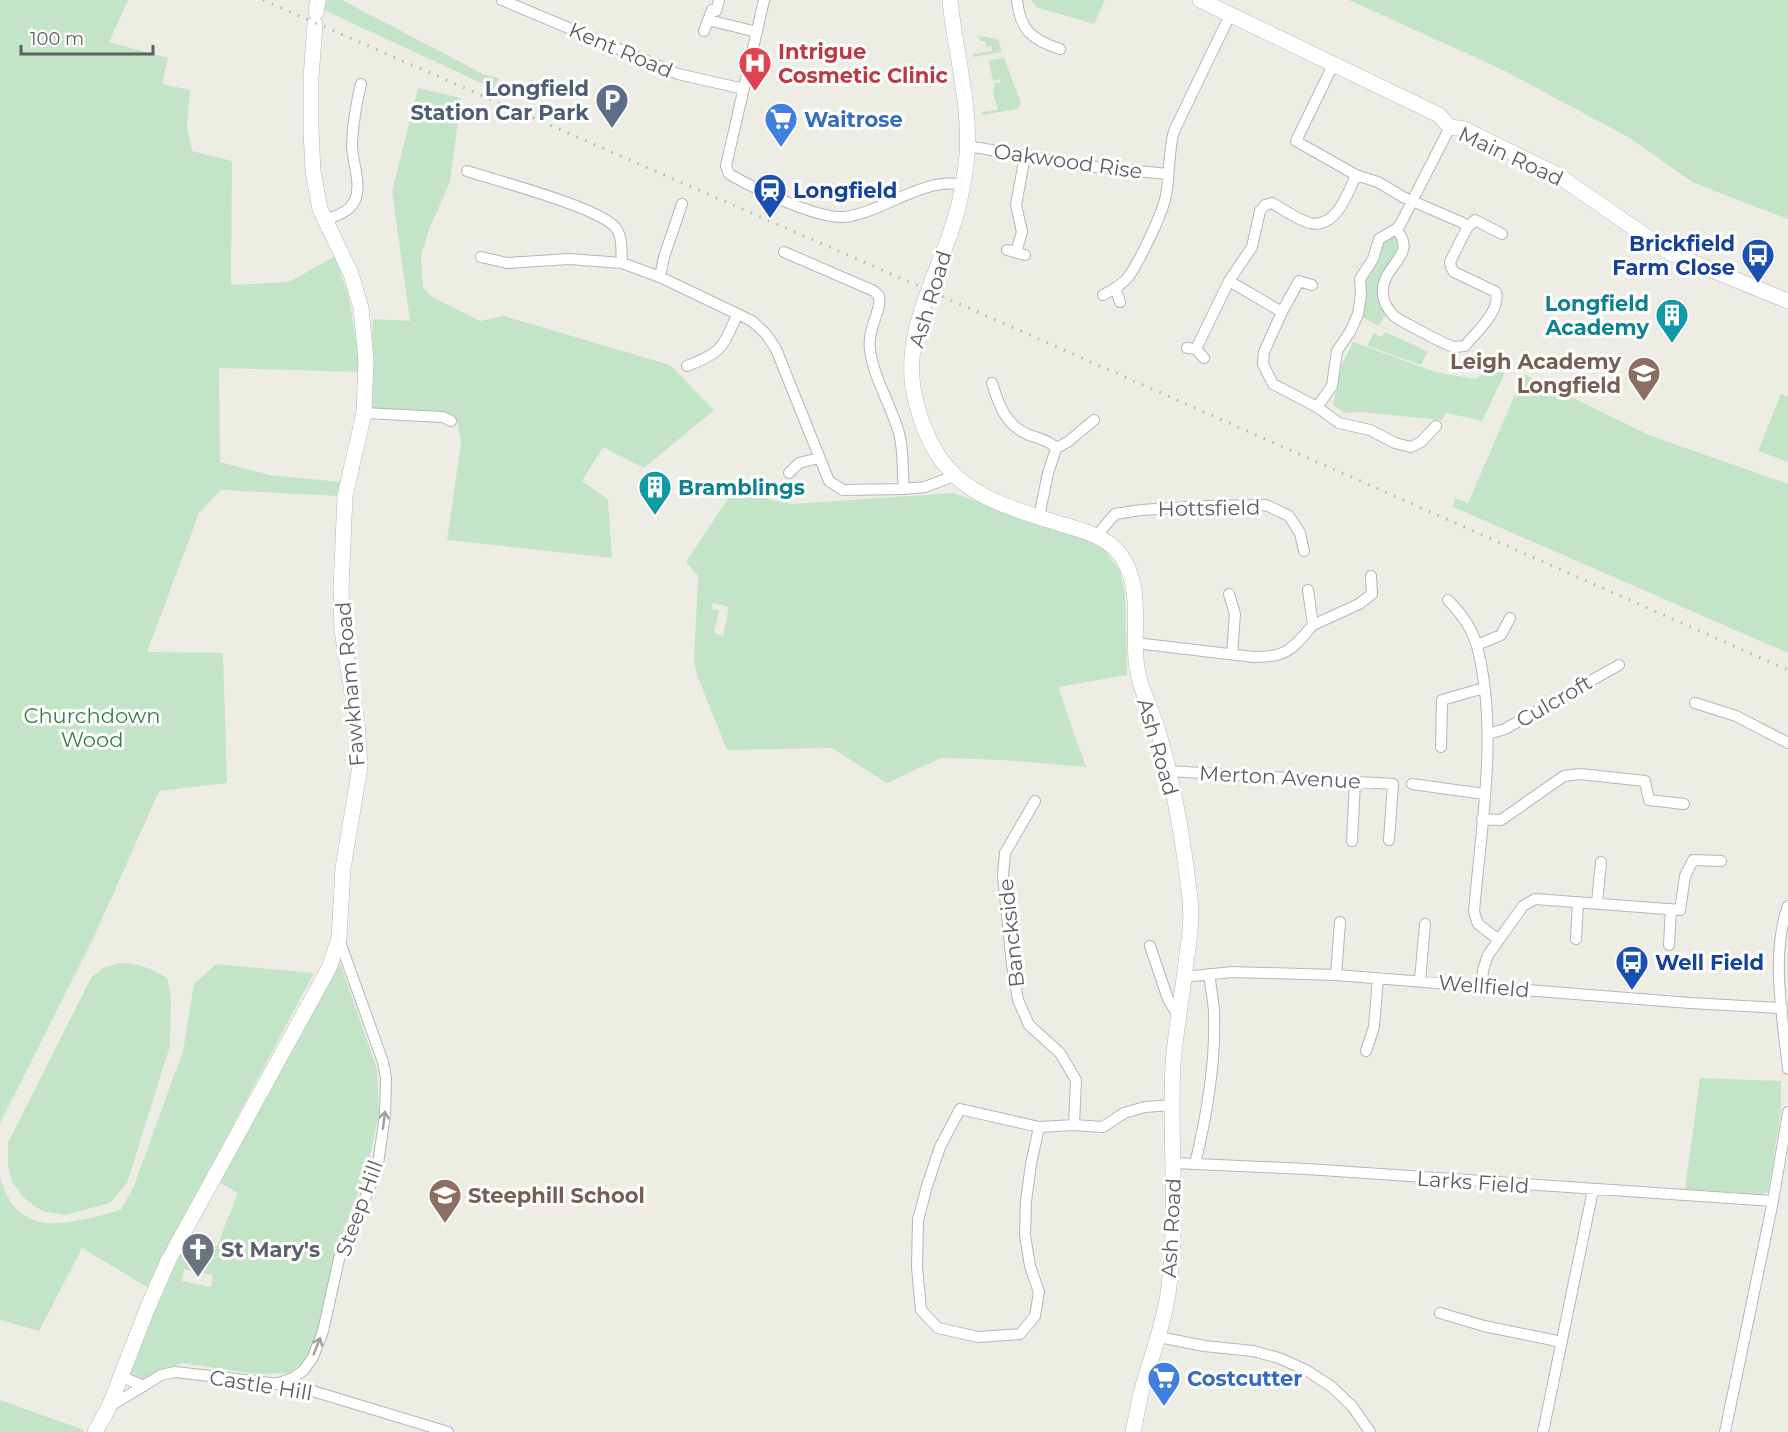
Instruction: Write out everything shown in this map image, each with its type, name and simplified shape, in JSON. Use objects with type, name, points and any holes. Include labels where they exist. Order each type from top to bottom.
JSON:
[{"type":"street","name":"Kent Road","points":[[502,0],[678,74],[744,89]]},
{"type":"street","points":[[719,0],[716,11],[712,10],[706,25],[757,32]]},
{"type":"street","points":[[764,0],[726,169],[732,176],[788,202],[829,216],[861,213],[933,186],[952,183],[963,185]]},
{"type":"street","name":"Ash Road","points":[[950,0],[966,114],[968,146],[963,185],[953,226],[920,316],[911,366],[915,399],[924,430],[939,457],[954,476],[973,491],[1006,506],[1097,535],[1118,551],[1130,571],[1135,596],[1136,666],[1142,689],[1157,727],[1168,771],[1191,903],[1190,935],[1173,1065],[1174,1163],[1168,1294],[1159,1337],[1141,1393],[1133,1432]]},
{"type":"street","points":[[1017,0],[1023,24],[1028,33],[1047,45],[1060,49]]},
{"type":"street","name":"Main Road","points":[[1200,0],[1439,115],[1450,128],[1464,129],[1556,174],[1670,253],[1788,301]]},
{"type":"street","name":"Fawkham Road","points":[[95,1432],[122,1377],[140,1325],[168,1261],[329,968],[339,939],[343,868],[360,767],[357,722],[342,631],[344,510],[346,489],[364,413],[366,360],[361,308],[351,273],[320,209],[313,171],[310,131],[311,78],[316,12]]},
{"type":"street","points":[[1103,295],[1129,277],[1160,213],[1166,196],[1170,146],[1176,125],[1230,15]]},
{"type":"street","points":[[1333,65],[1296,141],[1356,175],[1378,182],[1412,201],[1462,223],[1467,228]]},
{"type":"street","points":[[326,220],[350,208],[355,201],[357,181],[352,145],[361,84]]},
{"type":"street","points":[[1317,407],[1332,384],[1337,351],[1350,332],[1358,314],[1361,278],[1373,259],[1379,239],[1396,230],[1450,128]]},
{"type":"street","name":"Oakwood Rise","points":[[968,146],[1081,166],[1168,174]]},
{"type":"street","points":[[1016,252],[1022,233],[1016,205],[1025,156]]},
{"type":"street","points":[[467,171],[602,217],[616,228],[621,241],[621,263]]},
{"type":"street","points":[[1204,358],[1192,349],[1229,281],[1252,247],[1260,211],[1265,205],[1272,203],[1311,223],[1323,223],[1334,217],[1356,175]]},
{"type":"street","points":[[660,277],[682,204]]},
{"type":"street","points":[[1396,230],[1403,238],[1404,247],[1384,281],[1383,295],[1386,305],[1398,319],[1453,348],[1465,346],[1494,309],[1498,299],[1496,292],[1454,272],[1450,262],[1467,228],[1475,220],[1502,234]]},
{"type":"street","points":[[784,252],[874,291],[879,296],[880,305],[870,330],[870,348],[877,377],[899,435],[904,489]]},
{"type":"street","points":[[481,258],[507,263],[569,259],[621,263],[660,277],[752,321],[766,334],[776,350],[829,481],[843,490],[925,487],[954,476]]},
{"type":"street","points":[[1312,285],[1299,280],[1264,351],[1263,364],[1273,384],[1317,407],[1339,423],[1370,430],[1411,447],[1421,442],[1436,426]]},
{"type":"street","points":[[1229,281],[1282,312]]},
{"type":"street","points":[[1115,288],[1120,302]]},
{"type":"street","points":[[687,366],[711,357],[723,346],[738,315]]},
{"type":"street","points":[[997,388],[1002,413],[1011,424],[1023,432],[1052,443],[1055,449],[1039,517]]},
{"type":"street","points":[[364,413],[443,417],[451,421]]},
{"type":"street","points":[[1055,449],[1069,441],[1094,420]]},
{"type":"street","points":[[789,473],[799,463],[819,458]]},
{"type":"street","name":"Hottsfield","points":[[1097,535],[1115,514],[1205,506],[1266,505],[1289,516],[1300,533],[1304,551]]},
{"type":"street","points":[[1136,643],[1272,657],[1292,650],[1313,625],[1359,604],[1372,594],[1371,576]]},
{"type":"street","points":[[1308,591],[1313,625]]},
{"type":"street","points":[[1229,594],[1235,614],[1232,654]]},
{"type":"street","points":[[1449,600],[1465,620],[1476,645],[1484,688],[1488,734],[1474,912],[1478,924],[1500,939]]},
{"type":"street","points":[[1476,645],[1501,634],[1510,618]]},
{"type":"street","name":"Culcroft","points":[[1488,734],[1505,729],[1619,664]]},
{"type":"street","points":[[1441,747],[1442,700],[1484,688]]},
{"type":"street","points":[[1695,703],[1737,716],[1788,743]]},
{"type":"street","name":"Merton Avenue","points":[[1168,771],[1393,784],[1389,840]]},
{"type":"street","points":[[1482,819],[1501,820],[1564,776],[1580,774],[1645,782],[1649,800],[1684,804]]},
{"type":"street","points":[[1352,841],[1356,782]]},
{"type":"street","points":[[1412,784],[1484,794]]},
{"type":"street","name":"Banckside","points":[[1035,801],[1005,853],[1003,876],[1012,965],[1018,1000],[1029,1025],[1060,1053],[1076,1080],[1074,1125]]},
{"type":"street","points":[[1482,987],[1483,970],[1488,955],[1523,906],[1535,899],[1680,910],[1685,876],[1694,860],[1721,861]]},
{"type":"street","points":[[1597,903],[1601,862]]},
{"type":"street","points":[[1576,939],[1578,902]]},
{"type":"street","points":[[1788,906],[1784,916],[1778,955],[1788,1069]]},
{"type":"street","points":[[1669,945],[1671,909]]},
{"type":"street","points":[[1336,975],[1340,922]]},
{"type":"street","points":[[1420,980],[1425,924]]},
{"type":"street","name":"Steep Hill","points":[[304,1370],[313,1357],[323,1331],[339,1258],[376,1170],[385,1116],[386,1078],[382,1062],[339,939]]},
{"type":"street","points":[[1150,946],[1168,999],[1179,1017]]},
{"type":"street","name":"Wellfield","points":[[1185,976],[1232,972],[1336,975],[1690,1003],[1782,1008]]},
{"type":"street","points":[[1195,1164],[1207,1106],[1213,1041],[1214,1011],[1209,974]]},
{"type":"street","points":[[1366,1051],[1374,1027],[1378,978]]},
{"type":"street","points":[[1039,1127],[1030,1164],[1025,1235],[1030,1266],[1039,1292],[1035,1316],[1020,1334],[978,1337],[938,1328],[921,1310],[917,1267],[918,1220],[940,1147],[960,1109],[1039,1127],[1074,1125],[1103,1127],[1124,1113],[1145,1107],[1173,1105]]},
{"type":"street","points":[[1725,1432],[1773,1201],[1788,1112]]},
{"type":"street","name":"Larks Field","points":[[1174,1163],[1307,1169],[1773,1201]]},
{"type":"street","points":[[1543,1432],[1593,1190]]},
{"type":"street","points":[[1440,1313],[1484,1326],[1562,1342]]},
{"type":"street","points":[[1159,1337],[1204,1346],[1253,1351],[1279,1358],[1306,1370],[1332,1387],[1352,1406],[1370,1432]]},
{"type":"street","points":[[276,1384],[293,1378],[304,1370]]},
{"type":"street","points":[[304,1370],[306,1389]]},
{"type":"street","name":"Castle Hill","points":[[109,1407],[161,1375],[175,1372],[306,1389],[448,1432]]},
{"type":"street","points":[[122,1377],[144,1386]]},
{"type":"green space","name":"Churchdown Wood","points":[[0,0],[128,0],[109,42],[168,58],[162,84],[190,90],[187,127],[192,151],[232,161],[231,285],[289,282],[335,256],[349,298],[361,372],[219,368],[220,462],[269,475],[341,482],[339,496],[221,490],[199,513],[147,652],[223,653],[227,783],[159,791],[93,939],[0,1123]]},
{"type":"green space","points":[[327,0],[342,0],[485,75],[499,78],[494,89],[324,10]]},
{"type":"green space","points":[[1031,0],[1105,0],[1094,24],[1036,7]]},
{"type":"green space","points":[[1349,0],[1788,0],[1788,219],[1694,183],[1628,137],[1503,70]]},
{"type":"green space","points":[[979,36],[998,39],[1002,52],[973,57],[973,54],[992,51],[991,46],[986,47],[985,41],[980,41]]},
{"type":"green space","points":[[1004,58],[1021,103],[1017,109],[982,115],[982,112],[998,110],[993,92],[995,83],[1001,82],[1000,79],[993,81],[989,62]]},
{"type":"green space","points":[[418,88],[461,98],[450,182],[430,227],[421,256],[423,287],[432,297],[480,321],[504,316],[670,365],[714,410],[644,468],[603,447],[582,481],[608,499],[612,558],[447,540],[461,443],[457,419],[445,413],[369,408],[368,387],[373,319],[410,321],[392,191]]},
{"type":"green space","points":[[1396,236],[1402,244],[1386,270],[1387,311],[1379,326],[1360,316],[1363,282],[1382,240]]},
{"type":"green space","points":[[1386,332],[1428,352],[1421,365],[1367,346],[1374,333],[1381,337]]},
{"type":"green space","points":[[1353,342],[1435,372],[1475,379],[1490,369],[1505,373],[1482,421],[1447,413],[1441,420],[1361,412],[1345,413],[1333,405],[1341,366]]},
{"type":"green space","points":[[1524,374],[1649,435],[1788,484],[1788,653],[1453,507],[1455,498],[1468,503]]},
{"type":"green space","points":[[1781,394],[1788,397],[1788,462],[1758,451]]},
{"type":"green space","points":[[733,491],[792,504],[953,493],[1084,539],[1105,550],[1120,571],[1125,593],[1127,675],[1058,687],[1086,767],[1003,760],[941,758],[887,783],[832,748],[727,750],[694,662],[698,576],[686,562]],"holes":[[[713,603],[729,607],[723,636],[714,633],[719,610],[712,609]]]},
{"type":"green space","points":[[118,963],[144,967],[167,978],[171,997],[170,1046],[127,1183],[110,1203],[65,1215],[42,1211],[25,1199],[12,1182],[8,1166],[8,1143],[91,978],[103,968]]},
{"type":"green space","points":[[340,963],[377,1069],[379,1113],[367,1171],[338,1244],[315,1340],[303,1363],[289,1373],[256,1374],[182,1363],[142,1379],[127,1375],[188,1235],[217,1246],[238,1193],[217,1181]],"holes":[[[184,1269],[213,1275],[211,1287],[182,1281]]]},
{"type":"green space","points":[[216,964],[314,973],[147,1287],[82,1248],[39,1331],[0,1320],[0,1177],[9,1198],[20,1212],[33,1220],[49,1223],[66,1222],[121,1210],[134,1186],[183,1051],[194,984]]},
{"type":"green space","points":[[1700,1078],[1781,1081],[1781,1110],[1768,1192],[1761,1194],[1685,1189]]},
{"type":"green space","points":[[0,1400],[84,1430],[83,1432],[0,1432]]},
{"type":"railway","points":[[263,0],[937,294],[1788,670]]},
{"type":"place","name":"Intrigue Cosmetic Clinic","points":[[755,92]]},
{"type":"place","name":"Longfield Station Car Park","points":[[612,129]]},
{"type":"place","name":"Waitrose","points":[[781,148]]},
{"type":"place","name":"Longfield","points":[[770,219]]},
{"type":"place","name":"Brickfield Farm Close","points":[[1758,284]]},
{"type":"place","name":"Longfield Academy","points":[[1672,344]]},
{"type":"place","name":"Leigh Academy Longfield","points":[[1644,402]]},
{"type":"place","name":"Bramblings","points":[[655,516]]},
{"type":"place","name":"Well Field","points":[[1632,991]]},
{"type":"place","name":"Steephill School","points":[[445,1224]]},
{"type":"place","name":"St Mary's","points":[[198,1278]]},
{"type":"place","name":"Costcutter","points":[[1164,1407]]}]
